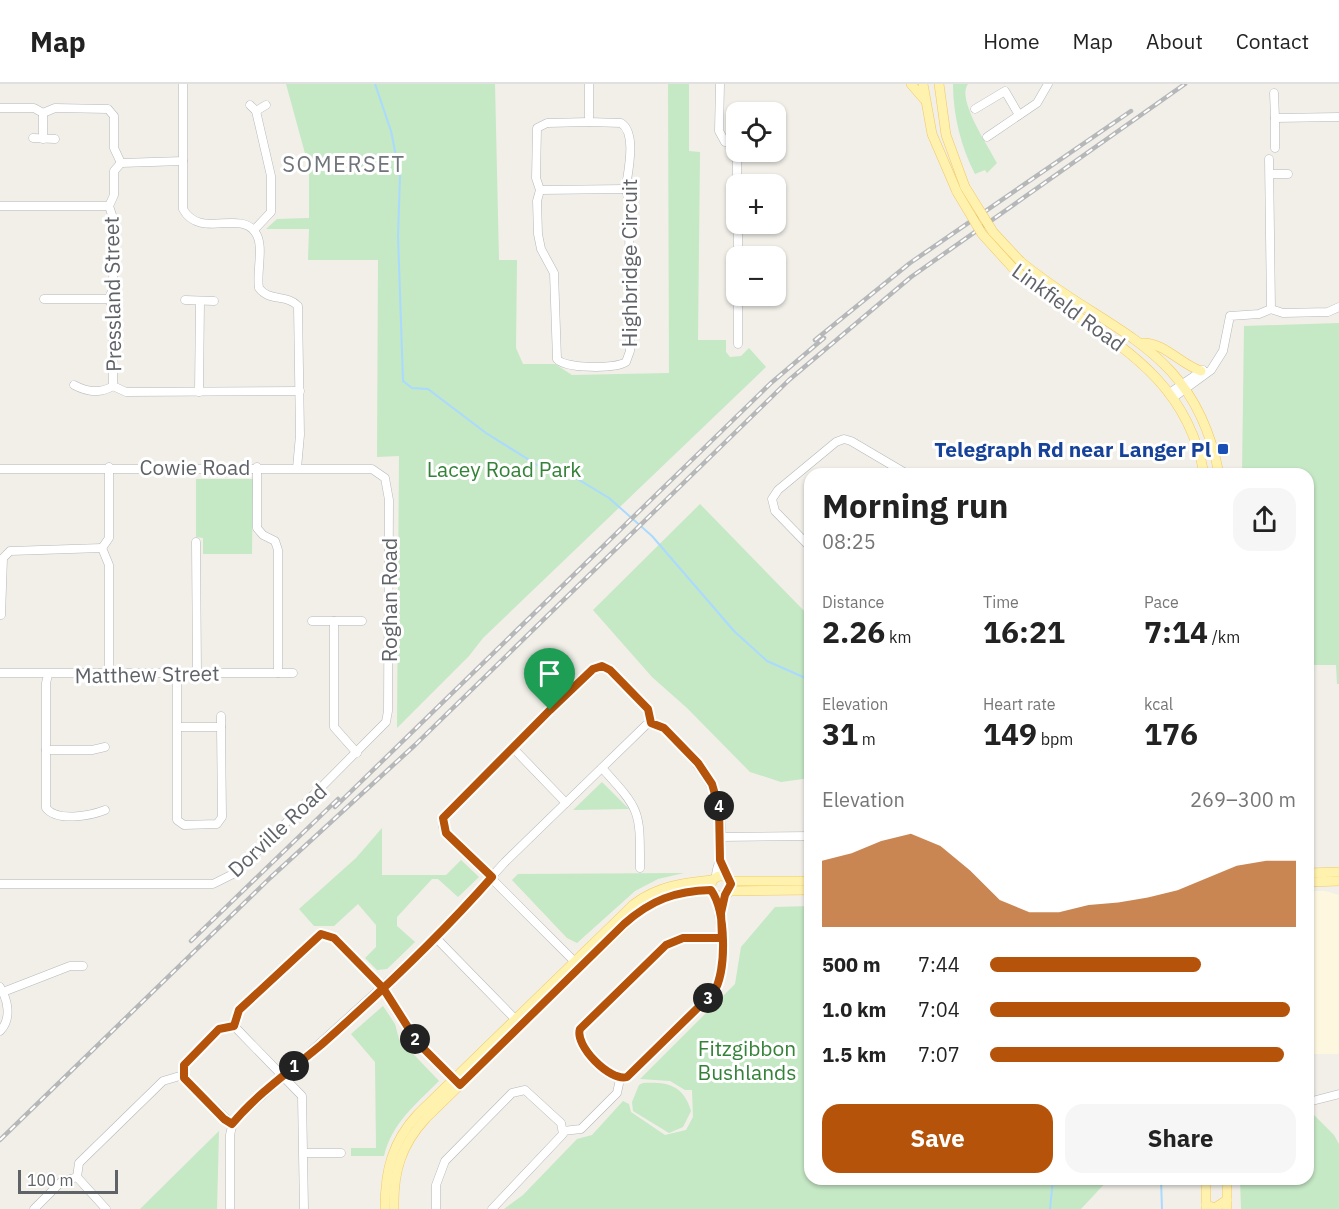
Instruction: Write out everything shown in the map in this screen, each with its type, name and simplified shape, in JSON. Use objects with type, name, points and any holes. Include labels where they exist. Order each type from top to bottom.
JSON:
[{"type":"main road","points":[[911,84],[924,99]]},
{"type":"main road","name":"Linkfield Road","points":[[923,84],[924,99],[934,142],[961,190],[1016,264],[1038,287],[1131,352],[1172,395],[1192,430],[1202,468]]},
{"type":"main road","name":"Linkfield Road","points":[[939,84],[946,135],[961,190]]},
{"type":"main road","name":"Linkfield Road","points":[[1016,264],[1142,343],[1183,387],[1206,428],[1217,468]]},
{"type":"main road","points":[[1142,343],[1154,342],[1184,363],[1201,371]]},
{"type":"main road","points":[[1314,873],[1339,872]]},
{"type":"main road","points":[[394,1209],[395,1172],[405,1145],[416,1128],[457,1082],[577,964],[641,909],[677,892],[721,886],[804,881]]},
{"type":"main road","points":[[1314,882],[1339,881]]},
{"type":"main road","points":[[721,886],[804,890]]},
{"type":"main road","points":[[386,1209],[387,1174],[399,1139],[410,1122],[457,1082]]},
{"type":"main road","points":[[1206,1185],[1206,1207],[1215,1208],[1227,1205],[1227,1185]]},
{"type":"street","points":[[183,84],[183,209],[187,216],[199,223],[245,224],[254,230],[258,241],[260,288],[269,297],[287,298],[298,306],[300,391],[297,468]]},
{"type":"street","points":[[589,84],[589,122]]},
{"type":"street","points":[[720,84],[719,134],[726,142]]},
{"type":"street","points":[[987,137],[1040,100],[1048,84]]},
{"type":"street","points":[[975,109],[1005,91],[1019,115]]},
{"type":"street","points":[[1274,93],[1275,148]]},
{"type":"street","points":[[254,230],[271,212],[272,176],[253,108],[266,105]]},
{"type":"street","points":[[0,108],[34,108],[44,113]]},
{"type":"street","points":[[44,113],[55,108],[108,109],[114,116],[114,148],[121,162],[183,161]]},
{"type":"street","points":[[43,139],[44,113]]},
{"type":"street","points":[[1275,118],[1339,117]]},
{"type":"street","name":"Highbridge Circuit","points":[[618,122],[628,129],[629,177],[626,189],[629,201],[629,356],[620,365],[562,365],[555,354],[554,273],[538,239],[537,201],[540,189],[536,178],[537,128],[547,123],[618,122]]},
{"type":"street","points":[[33,138],[55,139]]},
{"type":"street","points":[[1269,159],[1271,309]]},
{"type":"street","name":"Pressland Street","points":[[121,162],[114,171],[114,195],[110,206],[114,222],[113,288],[109,299],[113,308],[114,386],[126,392],[300,391]]},
{"type":"street","points":[[1270,174],[1288,174]]},
{"type":"street","points":[[540,189],[626,189]]},
{"type":"street","points":[[0,206],[110,206]]},
{"type":"street","points":[[44,299],[109,299]]},
{"type":"street","points":[[185,300],[214,301]]},
{"type":"street","points":[[199,392],[200,301]]},
{"type":"street","points":[[738,306],[738,344]]},
{"type":"street","points":[[1172,395],[1211,370],[1225,345],[1230,316],[1259,314],[1271,309],[1328,312],[1339,307]]},
{"type":"street","points":[[1183,387],[1201,371],[1215,363]]},
{"type":"street","points":[[74,385],[84,391],[99,391],[114,386]]},
{"type":"street","points":[[805,468],[836,442],[851,441],[896,468]]},
{"type":"street","points":[[102,548],[109,538],[109,467]]},
{"type":"street","points":[[258,467],[257,528],[262,535],[275,541],[278,550],[278,673]]},
{"type":"street","name":"Cowie Road","points":[[0,469],[258,467],[372,469],[385,478]]},
{"type":"street","points":[[804,468],[778,490],[772,499],[775,511],[804,541]]},
{"type":"street","name":"Roghan Road","points":[[385,478],[389,500],[390,550],[386,723]]},
{"type":"street","points":[[196,542],[197,674]]},
{"type":"street","points":[[1,615],[3,558],[10,551],[102,548]]},
{"type":"street","points":[[102,548],[109,566],[109,674]]},
{"type":"street","points":[[312,621],[362,621]]},
{"type":"street","points":[[334,621],[334,728],[357,753]]},
{"type":"street","points":[[577,964],[446,833],[442,821],[447,812],[588,672],[600,666],[610,670],[648,709],[651,723]]},
{"type":"street","name":"Matthew Street","points":[[0,673],[48,675],[293,673]]},
{"type":"street","points":[[177,674],[176,810],[177,820],[184,825],[217,824],[220,821],[221,716]]},
{"type":"street","points":[[48,675],[46,808],[50,813],[93,815],[105,810]]},
{"type":"street","name":"Dorville Road","points":[[0,884],[213,884],[224,880],[237,872],[386,723]]},
{"type":"street","points":[[230,1209],[232,1124],[436,938],[566,802],[644,726],[651,723],[664,728],[709,778],[718,802],[722,974],[714,992],[632,1073],[620,1079]]},
{"type":"street","points":[[178,727],[222,726]]},
{"type":"street","points":[[46,750],[92,750],[105,747]]},
{"type":"street","points":[[512,747],[566,802]]},
{"type":"street","points":[[602,768],[630,798],[637,811],[640,868]]},
{"type":"street","points":[[719,837],[804,836]]},
{"type":"street","points":[[234,1026],[239,1010],[321,934],[334,938],[383,988],[418,1043],[457,1082]]},
{"type":"street","points":[[436,938],[518,1022]]},
{"type":"street","points":[[620,1079],[609,1074],[581,1044],[578,1036],[580,1029],[666,945],[683,938],[722,938]]},
{"type":"street","points":[[0,1030],[6,1025],[8,1010],[2,989],[70,966],[84,966]]},
{"type":"street","points":[[183,1075],[186,1062],[219,1029],[234,1026]]},
{"type":"street","points":[[234,1026],[284,1075],[303,1099],[304,1209]]},
{"type":"street","points":[[183,1075],[232,1124]]},
{"type":"street","points":[[77,1177],[79,1163],[163,1081],[183,1075]]},
{"type":"street","points":[[563,1131],[581,1129],[617,1093],[620,1079]]},
{"type":"street","points":[[436,1209],[436,1185],[445,1161],[515,1091],[522,1089],[532,1093],[561,1123],[563,1131],[560,1140],[492,1209]]},
{"type":"street","points":[[1316,1100],[1339,1094]]},
{"type":"street","points":[[304,1153],[341,1153]]},
{"type":"street","points":[[34,1209],[61,1182],[77,1177]]},
{"type":"street","points":[[77,1177],[106,1209]]},
{"type":"shaded area","points":[[1314,891],[1339,895],[1339,1054],[1314,1054]]},
{"type":"green space","name":"Lacey Road Park","points":[[286,84],[495,84],[499,260],[517,260],[516,348],[523,364],[555,364],[572,375],[669,373],[668,84],[689,84],[689,151],[700,152],[698,340],[726,340],[726,352],[730,357],[741,356],[749,348],[766,367],[483,638],[469,656],[397,728],[399,456],[377,457],[378,260],[308,260],[309,229],[266,229],[277,219],[309,218],[309,168]]},
{"type":"green space","points":[[953,84],[968,84],[965,91],[970,111],[997,163],[987,173],[985,170],[975,174],[966,153],[956,119]]},
{"type":"green space","points":[[1339,323],[1339,684],[1337,684],[1336,665],[1314,665],[1314,468],[1242,468],[1244,326]]},
{"type":"green space","points":[[196,479],[253,479],[252,554],[203,554],[203,538],[196,537]]},
{"type":"green space","points":[[700,504],[804,611],[804,779],[781,782],[750,772],[687,708],[652,677],[593,610]]},
{"type":"green space","points":[[602,782],[629,809],[573,810]]},
{"type":"green space","points":[[382,828],[382,875],[446,875],[461,860],[479,877],[458,897],[438,879],[432,879],[397,917],[397,926],[415,942],[387,969],[377,970],[365,958],[376,947],[376,925],[358,904],[334,926],[314,926],[299,909],[356,858]]},
{"type":"green space","points":[[684,873],[658,879],[635,891],[577,943],[567,938],[512,880],[518,874]]},
{"type":"green space","name":"Fitzgibbon Bushlands","points":[[804,906],[804,1185],[1103,1185],[1081,1209],[504,1209],[523,1195],[577,1139],[592,1135],[623,1101],[629,1104],[631,1112],[665,1135],[686,1130],[693,1117],[692,1090],[685,1090],[670,1081],[640,1079],[735,984],[741,947],[775,907]]},
{"type":"green space","points":[[383,1006],[395,1024],[399,1039],[439,1081],[399,1124],[384,1156],[351,1156],[351,1148],[376,1148],[375,1062],[351,1034]]},
{"type":"green space","points":[[660,1083],[679,1090],[688,1102],[691,1111],[683,1127],[669,1133],[633,1111],[632,1102],[639,1085]]},
{"type":"green space","points":[[1314,1115],[1334,1135],[1339,1144],[1339,1209],[1241,1209],[1240,1185],[1314,1185]]},
{"type":"green space","points":[[219,1131],[217,1209],[140,1209]]},
{"type":"waterway","points":[[375,84],[391,131],[400,176],[398,236],[403,381],[412,388],[428,389],[486,433],[550,473],[576,478],[609,498],[652,536],[734,631],[767,661],[804,677]]},
{"type":"waterway","points":[[1050,1209],[1052,1185]]},
{"type":"waterway","points":[[1161,1185],[1162,1209]]},
{"type":"railway","points":[[0,1140],[270,878],[415,745],[789,380],[911,277],[1185,84]]},
{"type":"railway","points":[[815,340],[910,263],[1131,111]]},
{"type":"railway","points":[[335,807],[771,383],[824,338]]},
{"type":"railway","points":[[191,941],[338,799]]},
{"type":"place","name":"Telegraph Rd near Langer Pl","points":[[1223,449]]},
{"type":"district","name":"SOMERSET","points":[[344,163]]},
{"type":"route","points":[[550,710],[444,814],[442,821],[446,833],[492,877],[436,938],[383,988],[320,1045],[232,1124],[224,1119],[184,1078],[184,1065],[219,1029],[228,1025],[234,1026],[239,1010],[318,934],[327,934],[334,938],[383,988],[386,991],[418,1043],[460,1085],[624,924],[641,909],[663,897],[693,890],[711,890],[716,895],[721,913],[722,938],[722,974],[714,992],[627,1077],[614,1078],[579,1042],[580,1029],[661,949],[683,938],[722,938],[721,913],[725,895],[730,891],[731,884],[725,876],[720,860],[718,802],[709,778],[698,763],[664,728],[651,723],[648,709],[610,670],[602,666],[588,672],[550,710]]}]
